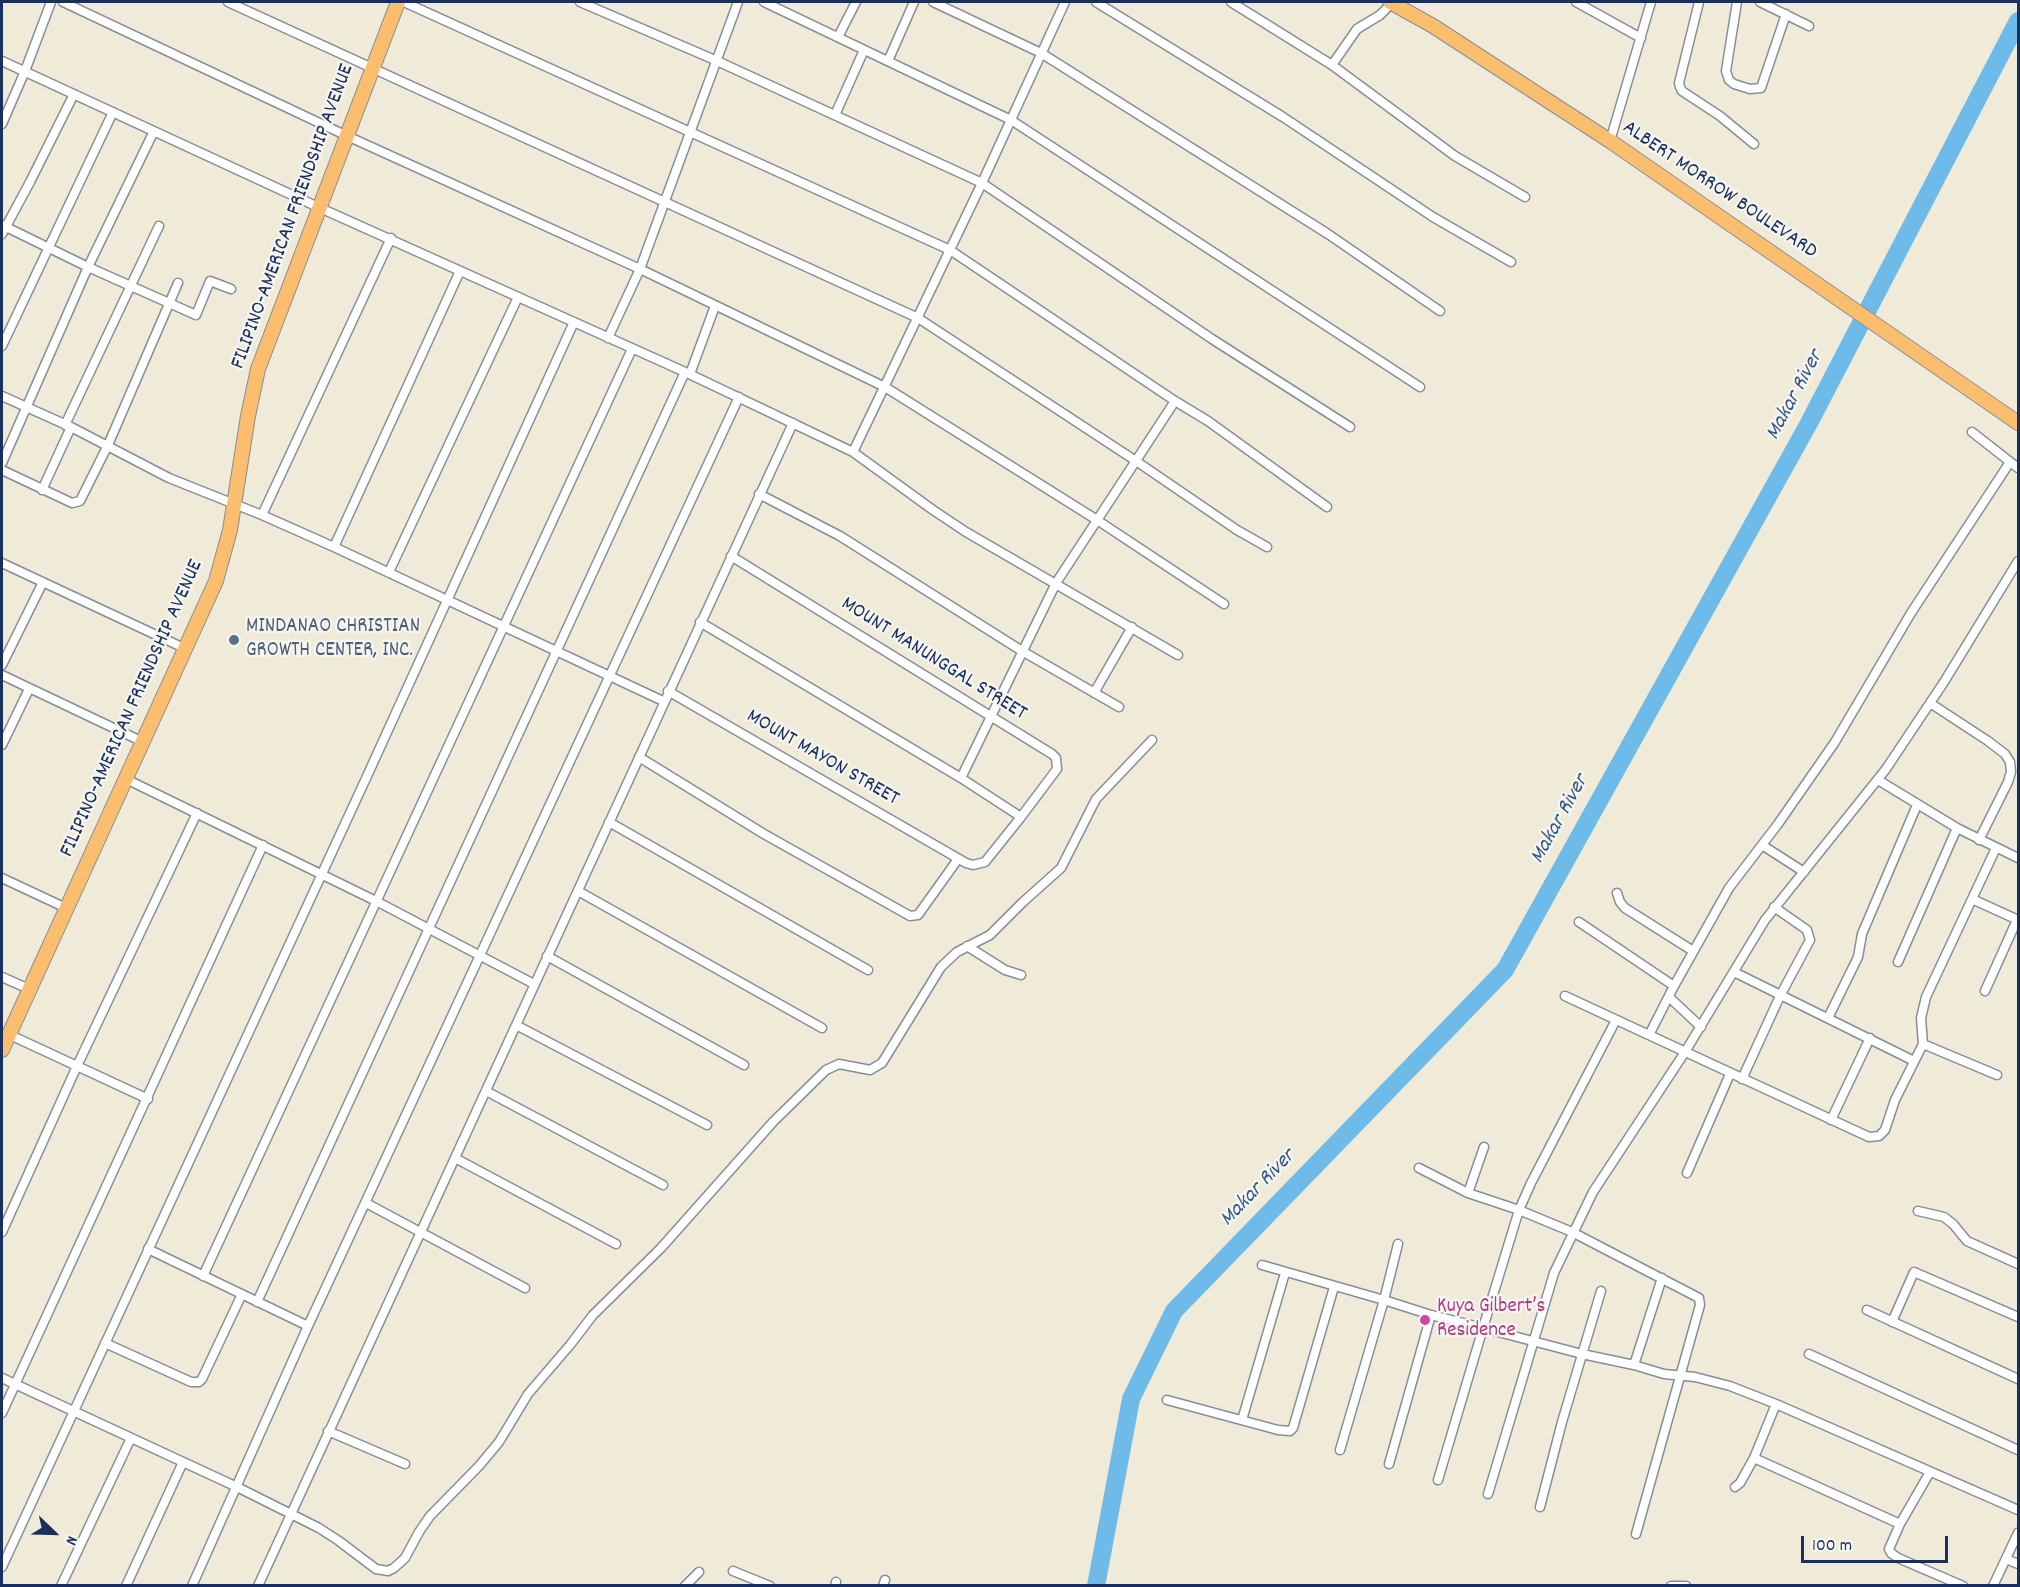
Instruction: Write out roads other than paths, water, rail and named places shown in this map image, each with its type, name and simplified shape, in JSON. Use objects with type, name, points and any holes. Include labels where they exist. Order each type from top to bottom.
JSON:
[{"type":"main road","name":"FILIPINO-AMERICAN FRIENDSHIP AVENUE","points":[[2,1050],[216,581],[227,544],[258,369],[345,135],[398,2]]},
{"type":"main road","name":"ALBERT MORROW BOULEVARD","points":[[1391,2],[1433,26],[1610,141],[2019,423]]},
{"type":"street","points":[[2,124],[51,2]]},
{"type":"street","points":[[63,2],[345,135],[640,269],[885,387],[1097,520],[1224,604]]},
{"type":"street","points":[[228,2],[665,200],[918,318],[1237,530],[1267,547]]},
{"type":"street","points":[[404,2],[950,250],[1208,421],[1328,507]]},
{"type":"street","points":[[580,2],[715,60],[982,183],[1212,339],[1350,427]]},
{"type":"street","points":[[608,338],[640,269],[738,2]]},
{"type":"street","points":[[764,2],[1011,120],[1420,387]]},
{"type":"street","points":[[838,37],[856,2]]},
{"type":"street","points":[[888,61],[914,2]]},
{"type":"street","points":[[933,2],[1041,53],[1328,234],[1440,311]]},
{"type":"street","points":[[853,452],[982,183],[1065,2]]},
{"type":"street","points":[[1096,2],[1282,117],[1433,217],[1511,262]]},
{"type":"street","points":[[1231,2],[1332,65],[1455,156],[1525,197]]},
{"type":"street","points":[[1332,65],[1357,29],[1380,15],[1391,2]]},
{"type":"street","points":[[1576,2],[1641,38]]},
{"type":"street","points":[[1610,141],[1651,2]]},
{"type":"street","points":[[1699,2],[1679,83],[1680,87],[1682,91],[1720,116],[1754,144]]},
{"type":"street","points":[[1737,2],[1726,71],[1729,80],[1734,84],[1750,89],[1761,88],[1786,14]]},
{"type":"street","points":[[1760,2],[1809,26]]},
{"type":"street","points":[[835,115],[864,50]]},
{"type":"street","points":[[2,61],[318,207],[687,373],[853,452],[966,532],[1178,655]]},
{"type":"street","points":[[74,94],[30,182],[2,229],[196,315],[210,281],[231,289]]},
{"type":"street","points":[[2,346],[113,112]]},
{"type":"street","points":[[2,463],[88,267],[154,131]]},
{"type":"street","points":[[42,490],[130,286],[159,226]]},
{"type":"street","points":[[262,515],[391,238]]},
{"type":"street","points":[[334,547],[460,271]]},
{"type":"street","points":[[2,470],[72,503],[80,501],[108,445],[178,283]]},
{"type":"street","points":[[389,572],[518,297]]},
{"type":"street","points":[[257,1302],[427,929],[687,373],[715,306]]},
{"type":"street","points":[[2,1567],[574,322]]},
{"type":"street","points":[[203,1276],[632,349]]},
{"type":"street","points":[[2,396],[108,445],[169,478],[334,547],[663,701]]},
{"type":"street","points":[[192,1586],[308,1326],[739,397]]},
{"type":"street","points":[[961,778],[1056,583],[1175,401]]},
{"type":"street","points":[[258,1586],[663,701],[793,423]]},
{"type":"street","points":[[1971,432],[2019,468]]},
{"type":"street","points":[[1649,1035],[1729,888],[1835,742],[1911,614],[2010,462]]},
{"type":"street","points":[[759,494],[840,536],[1022,651],[1119,707]]},
{"type":"street","name":"MOUNT MANUNGGAL STREET","points":[[730,556],[1056,758],[1057,769],[1021,817]]},
{"type":"street","points":[[1488,1494],[1554,1273],[1593,1192],[1701,1027],[1774,908],[1878,780],[1930,703],[2019,561]]},
{"type":"street","points":[[2,575],[4,564],[186,648]]},
{"type":"street","points":[[2,665],[43,582]]},
{"type":"street","points":[[639,757],[764,834],[910,916],[918,915],[958,859],[973,865],[985,862],[1021,817],[961,778],[700,622]]},
{"type":"street","points":[[1094,693],[1132,627]]},
{"type":"street","points":[[2,675],[143,742]]},
{"type":"street","points":[[2,745],[29,689]]},
{"type":"street","name":"MOUNT MAYON STREET","points":[[668,691],[958,859]]},
{"type":"street","points":[[1930,703],[2006,754],[2010,762],[2011,772],[2008,782],[1979,840]]},
{"type":"street","points":[[2,1378],[237,1487],[330,1535],[376,1569],[388,1571],[400,1564],[425,1522],[499,1442],[528,1394],[574,1341],[593,1315],[661,1248],[773,1122],[826,1070],[838,1064],[870,1070],[882,1063],[941,967],[957,952],[990,935],[1061,868],[1095,799],[1152,740]]},
{"type":"street","points":[[126,779],[376,901],[534,984]]},
{"type":"street","points":[[1878,780],[1979,840],[2019,858]]},
{"type":"street","points":[[1827,1018],[1858,957],[1862,934],[1917,805]]},
{"type":"street","points":[[2,1232],[77,1066],[197,813]]},
{"type":"street","points":[[609,822],[868,970]]},
{"type":"street","points":[[1898,962],[1958,828]]},
{"type":"street","points":[[1762,844],[1803,872]]},
{"type":"street","points":[[2,1413],[263,845]]},
{"type":"street","points":[[1565,996],[1869,1137],[1879,1136],[1885,1130],[1895,1100],[1923,1044],[1921,1018],[1926,997],[1996,848]]},
{"type":"street","points":[[2,878],[66,908]]},
{"type":"street","points":[[578,891],[822,1028]]},
{"type":"street","points":[[1617,893],[1620,903],[1625,908],[1693,951]]},
{"type":"street","points":[[1972,899],[2018,920],[1985,991]]},
{"type":"street","points":[[1742,1079],[1780,996],[1810,940],[1807,930],[1774,908]]},
{"type":"street","points":[[1579,922],[1674,986]]},
{"type":"street","points":[[967,946],[1005,970],[1021,975]]},
{"type":"street","points":[[547,956],[744,1065]]},
{"type":"street","points":[[1734,972],[1914,1061]]},
{"type":"street","points":[[2,977],[29,989]]},
{"type":"street","points":[[1669,997],[1701,1027]]},
{"type":"street","points":[[1438,1480],[1519,1210],[1530,1183],[1617,1020]]},
{"type":"street","points":[[516,1025],[707,1125]]},
{"type":"street","points":[[8,1034],[148,1099]]},
{"type":"street","points":[[1831,1120],[1870,1038]]},
{"type":"street","points":[[1923,1044],[1997,1075]]},
{"type":"street","points":[[1687,1173],[1730,1074]]},
{"type":"street","points":[[486,1091],[663,1185]]},
{"type":"street","points":[[1468,1193],[1484,1147]]},
{"type":"street","points":[[455,1158],[616,1244]]},
{"type":"street","points":[[1419,1168],[1468,1193],[1519,1210],[1572,1232],[1696,1295],[1701,1301],[1636,1534]]},
{"type":"street","points":[[366,1203],[525,1288]]},
{"type":"street","points":[[1918,1211],[1944,1217],[1967,1241],[2019,1264]]},
{"type":"street","points":[[1340,1450],[1398,1244]]},
{"type":"street","points":[[148,1249],[308,1326]]},
{"type":"street","points":[[1262,1265],[1532,1342],[1635,1365],[1672,1376],[1695,1377],[1721,1383],[1776,1404],[2019,1510]]},
{"type":"street","points":[[1892,1322],[1914,1272],[2019,1317]]},
{"type":"street","points":[[1242,1420],[1285,1273]]},
{"type":"street","points":[[1635,1365],[1662,1278]]},
{"type":"street","points":[[1167,1400],[1287,1432],[1293,1428],[1334,1287]]},
{"type":"street","points":[[1540,1507],[1562,1422],[1601,1291]]},
{"type":"street","points":[[105,1343],[191,1382],[199,1382],[242,1294]]},
{"type":"street","points":[[1867,1310],[2019,1379]]},
{"type":"street","points":[[1389,1464],[1431,1315]]},
{"type":"street","points":[[1809,1354],[2019,1450]]},
{"type":"street","points":[[1736,1486],[1754,1458],[1776,1404]]},
{"type":"street","points":[[328,1431],[405,1464]]},
{"type":"street","points":[[61,1586],[131,1438]]},
{"type":"street","points":[[1754,1458],[1900,1524]]},
{"type":"street","points":[[126,1586],[183,1462]]},
{"type":"street","points":[[1930,1472],[1900,1524],[1889,1549],[1898,1558],[1963,1586]]},
{"type":"street","points":[[1993,1586],[2019,1533]]},
{"type":"street","points":[[2006,1559],[2019,1564]]},
{"type":"street","points":[[733,1571],[770,1586]]},
{"type":"street","points":[[685,1586],[699,1572]]},
{"type":"street","points":[[1671,1586],[1686,1586]]},
{"type":"waterway","name":"Makar River","points":[[1096,1586],[1131,1399],[1174,1311],[1505,970],[1809,423],[2018,21]]},
{"type":"place","name":"MINDANAO CHRISTIAN GROWTH CENTER, INC.","points":[[234,640]]},
{"type":"place","name":"Kuya Gilbert’s Residence","points":[[1425,1320]]}]
